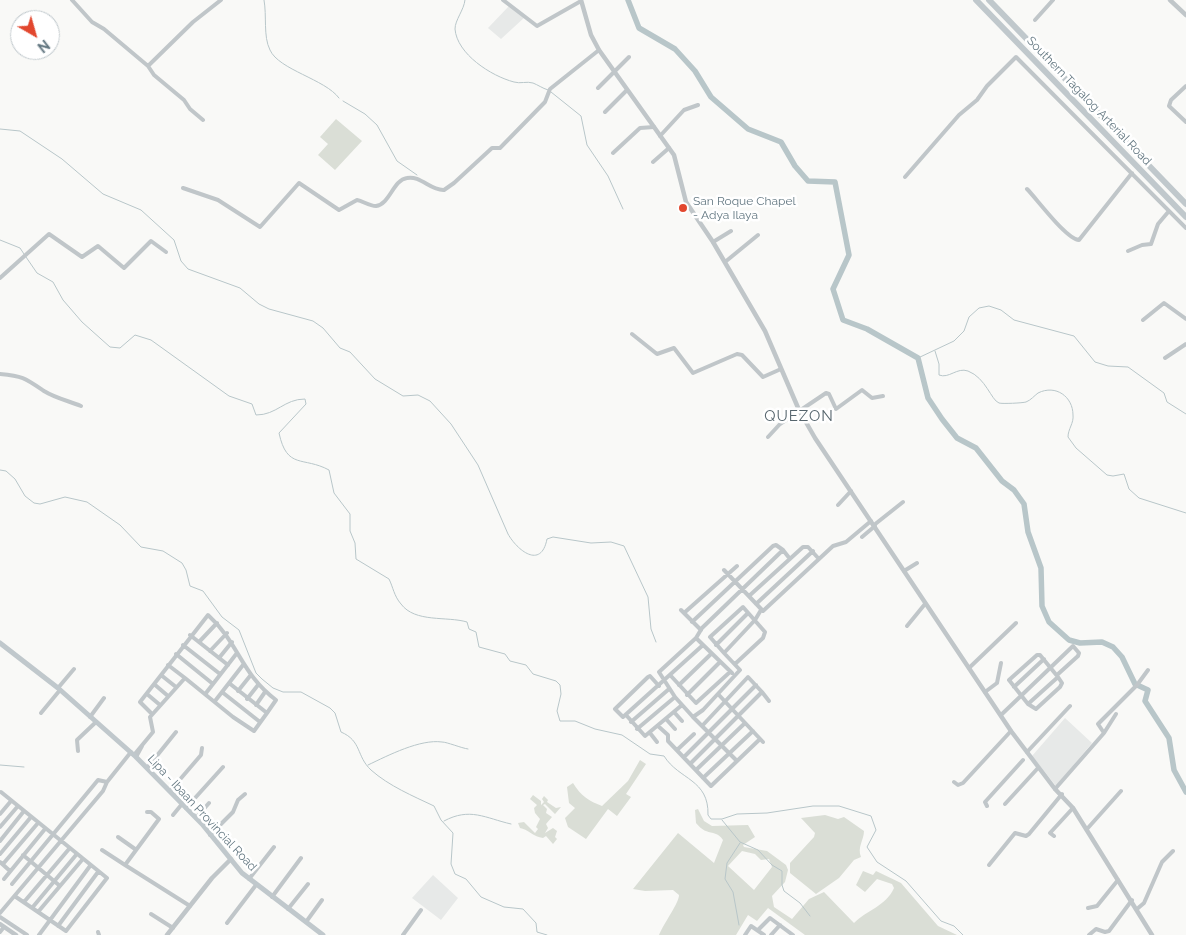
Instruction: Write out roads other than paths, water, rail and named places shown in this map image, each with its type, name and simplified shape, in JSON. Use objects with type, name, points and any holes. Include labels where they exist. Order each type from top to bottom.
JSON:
[{"type":"highway","name":"Southern Tagalog Arterial Road","points":[[976,0],[1186,217]]},
{"type":"highway","name":"Southern Tagalog Arterial Road","points":[[989,0],[1186,204]]},
{"type":"main road","name":"Lipa - Ibaan Provincial Road","points":[[0,643],[59,689],[135,754],[196,818],[248,879],[323,935]]},
{"type":"street","points":[[72,0],[92,22],[104,29],[148,66],[154,75],[203,120]]},
{"type":"street","points":[[148,66],[193,22],[221,0]]},
{"type":"street","points":[[502,0],[537,26],[581,1],[591,34],[599,50],[670,148],[677,163],[686,202],[713,242],[765,331],[799,410],[836,472],[851,491],[1001,715],[1026,756],[1073,808],[1132,900],[1152,935]]},
{"type":"street","points":[[1035,20],[1053,0]]},
{"type":"street","points":[[1170,0],[1186,15]]},
{"type":"street","points":[[183,188],[218,200],[260,227],[299,183],[339,210],[357,200],[369,204],[381,204],[400,181],[407,178],[414,178],[432,187],[444,190],[454,184],[492,148],[502,146],[545,102],[550,89],[599,50]]},
{"type":"street","points":[[598,88],[629,57]]},
{"type":"street","points":[[905,177],[959,115],[977,100],[987,86],[1016,57],[1186,228]]},
{"type":"street","points":[[1186,86],[1171,100],[1169,106],[1186,122]]},
{"type":"street","points":[[605,112],[627,90]]},
{"type":"street","points":[[660,136],[684,110],[698,105]]},
{"type":"street","points":[[613,153],[640,128],[654,127]]},
{"type":"street","points":[[653,162],[670,148]]},
{"type":"street","points":[[1027,190],[1053,219],[1073,238],[1079,240],[1132,173]]},
{"type":"street","points":[[1128,250],[1151,244],[1158,224],[1168,211]]},
{"type":"street","points":[[713,242],[731,231]]},
{"type":"street","points":[[0,278],[49,234],[82,257],[98,246],[124,268],[151,241],[166,252]]},
{"type":"street","points":[[725,262],[758,235]]},
{"type":"street","points":[[1143,320],[1164,303],[1186,319]]},
{"type":"street","points":[[632,334],[657,354],[674,348],[693,374],[737,354],[742,355],[763,377],[781,369]]},
{"type":"street","points":[[1165,358],[1186,344]]},
{"type":"street","points":[[0,374],[10,374],[30,380],[44,391],[81,406]]},
{"type":"street","points":[[768,438],[780,424],[826,393],[829,394],[836,409],[862,390],[872,398],[883,396]]},
{"type":"street","points":[[838,505],[851,491]]},
{"type":"street","points":[[724,653],[755,620],[761,610],[763,611],[833,546],[846,542],[903,502]]},
{"type":"street","points":[[862,537],[873,524]]},
{"type":"street","points":[[692,622],[773,546],[776,545],[783,550],[790,559]]},
{"type":"street","points":[[749,596],[803,547],[813,552],[819,559]]},
{"type":"street","points":[[738,761],[682,705],[664,682],[659,672],[696,638],[701,630],[783,550]]},
{"type":"street","points":[[756,604],[813,552]]},
{"type":"street","points":[[904,571],[917,563]]},
{"type":"street","points":[[701,630],[682,612],[726,572],[736,566]]},
{"type":"street","points":[[726,572],[761,610]]},
{"type":"street","points":[[907,626],[925,604]]},
{"type":"street","points":[[735,664],[764,636],[765,632],[741,607],[710,637],[769,701]]},
{"type":"street","points":[[716,644],[748,613]]},
{"type":"street","points":[[152,714],[140,703],[190,635],[208,615],[227,633],[250,676],[265,692],[276,700],[254,732],[168,665]]},
{"type":"street","points":[[199,642],[216,623]]},
{"type":"street","points":[[969,668],[1007,634],[1016,623]]},
{"type":"street","points":[[210,651],[227,633]]},
{"type":"street","points":[[190,635],[228,665]]},
{"type":"street","points":[[696,638],[730,672],[736,675]]},
{"type":"street","points":[[219,658],[232,642]]},
{"type":"street","points":[[183,645],[220,674]]},
{"type":"street","points":[[659,686],[650,676],[648,677],[615,707],[622,718],[672,676],[702,645]]},
{"type":"street","points":[[1001,715],[1071,647],[1078,651],[1078,656],[1028,704]]},
{"type":"street","points":[[206,693],[237,653]]},
{"type":"street","points":[[176,654],[213,684]]},
{"type":"street","points":[[678,685],[711,654]]},
{"type":"street","points":[[1037,654],[1044,659],[1062,683],[1036,709],[1028,704],[1009,680],[1037,654]]},
{"type":"street","points":[[1014,687],[1044,659]]},
{"type":"street","points":[[687,694],[720,662]]},
{"type":"street","points":[[985,692],[997,683],[1001,663]]},
{"type":"street","points":[[215,701],[243,665]]},
{"type":"street","points":[[41,713],[74,669]]},
{"type":"street","points":[[693,717],[740,670]]},
{"type":"street","points":[[1104,733],[1098,724],[1136,686],[1148,670]]},
{"type":"street","points":[[672,676],[696,703],[730,672]]},
{"type":"street","points":[[161,675],[176,687]]},
{"type":"street","points":[[238,691],[250,676]]},
{"type":"street","points":[[702,726],[748,677]]},
{"type":"street","points":[[27,935],[0,915],[91,806],[107,782],[126,759],[135,754],[154,731],[149,717],[185,678]]},
{"type":"street","points":[[229,683],[267,713]]},
{"type":"street","points":[[154,684],[168,696]]},
{"type":"street","points":[[247,699],[258,685]]},
{"type":"street","points":[[684,757],[756,685]]},
{"type":"street","points":[[632,722],[670,689]]},
{"type":"street","points":[[222,692],[260,722]]},
{"type":"street","points":[[256,705],[265,692]]},
{"type":"street","points":[[690,764],[762,692]]},
{"type":"street","points":[[147,694],[160,705]]},
{"type":"street","points":[[658,726],[668,735],[668,741],[712,787],[738,761],[762,741],[718,694]]},
{"type":"street","points":[[637,729],[675,697]]},
{"type":"street","points":[[90,717],[104,698]]},
{"type":"street","points":[[626,715],[644,736],[650,734],[682,705]]},
{"type":"street","points":[[987,806],[985,802],[1070,706]]},
{"type":"street","points":[[674,712],[682,721]]},
{"type":"street","points":[[1055,788],[1104,733],[1116,714]]},
{"type":"street","points":[[666,719],[675,729]]},
{"type":"street","points":[[78,752],[77,740],[96,722]]},
{"type":"street","points":[[696,770],[745,723]]},
{"type":"street","points":[[704,778],[753,731]]},
{"type":"street","points":[[954,782],[958,785],[963,783],[1011,731]]},
{"type":"street","points":[[147,768],[176,732]]},
{"type":"street","points":[[650,734],[657,742]]},
{"type":"street","points":[[677,750],[694,734]]},
{"type":"street","points":[[170,791],[201,755],[202,748]]},
{"type":"street","points":[[173,816],[223,767]]},
{"type":"street","points":[[1005,804],[1038,768]]},
{"type":"street","points":[[12,884],[100,778],[107,782]]},
{"type":"street","points":[[1087,829],[1121,791]]},
{"type":"street","points":[[0,800],[3,794],[106,878],[67,930],[58,926],[16,896]]},
{"type":"street","points":[[210,835],[234,812],[238,800],[245,794]]},
{"type":"street","points":[[990,865],[1015,833],[1026,836],[1029,834],[1062,794]]},
{"type":"street","points":[[83,799],[91,806]]},
{"type":"street","points":[[0,814],[11,801]]},
{"type":"street","points":[[196,818],[209,803]]},
{"type":"street","points":[[0,827],[18,806]]},
{"type":"street","points":[[1054,836],[1050,833],[1073,808]]},
{"type":"street","points":[[0,841],[24,812]]},
{"type":"street","points":[[125,865],[159,819],[152,812],[147,812]]},
{"type":"street","points":[[0,854],[31,817]]},
{"type":"street","points":[[10,871],[1,863],[38,823]]},
{"type":"street","points":[[4,879],[45,829]]},
{"type":"street","points":[[118,837],[135,849]]},
{"type":"street","points":[[248,879],[274,847]]},
{"type":"street","points":[[24,902],[69,849]]},
{"type":"street","points":[[102,850],[190,906]]},
{"type":"street","points":[[1137,909],[1146,901],[1162,862],[1172,851]]},
{"type":"street","points":[[23,855],[60,886]]},
{"type":"street","points":[[32,908],[76,855]]},
{"type":"street","points":[[272,897],[301,858]]},
{"type":"street","points":[[167,935],[212,878],[231,859]]},
{"type":"street","points":[[38,912],[82,860]]},
{"type":"street","points":[[39,935],[90,866]]},
{"type":"street","points":[[58,926],[98,872]]},
{"type":"street","points":[[1088,908],[1097,906],[1118,880]]},
{"type":"street","points":[[288,909],[308,884]]},
{"type":"street","points":[[227,923],[256,885]]},
{"type":"street","points":[[306,922],[322,900]]},
{"type":"street","points":[[1089,935],[1096,929],[1105,932],[1109,931],[1132,900]]},
{"type":"street","points":[[403,935],[421,910]]},
{"type":"street","points":[[151,914],[173,928]]},
{"type":"street","points":[[758,930],[769,918],[790,934]]},
{"type":"street","points":[[771,935],[780,925]]},
{"type":"street","points":[[0,932],[2,926],[16,935]]},
{"type":"street","points":[[745,935],[751,926],[764,935]]},
{"type":"waterway","points":[[264,0],[267,39],[270,50],[275,57],[292,69],[324,85],[339,98]]},
{"type":"waterway","points":[[465,0],[455,29],[457,38],[468,55],[495,75],[516,83],[533,83],[548,90]]},
{"type":"waterway","points":[[628,0],[639,28],[675,49],[695,71],[711,97],[748,129],[781,142],[795,166],[808,181],[835,182],[849,255],[833,289],[843,320],[867,329],[918,358],[928,398],[942,419],[957,438],[976,448],[1002,481],[1014,490],[1024,504],[1028,532],[1041,568],[1042,606],[1049,622],[1069,640],[1080,643],[1102,642],[1113,647],[1122,657],[1135,684],[1148,690],[1145,701],[1169,738],[1174,770],[1186,792]]},
{"type":"waterway","points":[[551,92],[581,116],[587,145],[608,176],[623,209]]},
{"type":"waterway","points":[[343,101],[365,114],[377,125],[397,161],[417,175]]},
{"type":"waterway","points":[[0,129],[20,131],[62,159],[103,194],[141,210],[174,240],[181,261],[188,269],[240,288],[259,304],[269,309],[313,321],[323,328],[340,348],[350,352],[375,379],[403,396],[418,395],[430,401],[451,424],[478,465],[508,534],[523,551],[534,555],[540,554],[547,539],[553,537],[591,543],[611,542],[624,546],[648,597],[651,629],[656,642]]},
{"type":"waterway","points":[[0,240],[20,248],[24,254]]},
{"type":"waterway","points":[[26,257],[37,273],[53,282],[63,300],[82,322],[110,347],[120,348],[135,335],[151,340],[229,396],[252,404],[256,415],[305,399],[306,404],[279,433],[282,445],[291,457],[329,470],[334,493],[350,514],[350,531],[355,543],[356,559],[389,579],[397,598],[407,610],[414,614],[432,618],[467,622],[469,629],[476,632],[479,647],[505,654],[510,661],[526,665],[533,674],[556,681],[560,685],[561,694],[557,711],[560,721],[575,721],[595,729],[622,735],[650,754],[664,756],[670,764],[692,781],[704,794],[708,815],[711,819],[722,819],[737,814],[767,813],[813,806],[839,806],[871,816],[876,830],[867,847],[877,862],[906,881],[941,921],[954,926],[963,935]]},
{"type":"waterway","points":[[918,358],[954,341],[964,331],[969,317],[979,308],[989,306],[1001,310],[1014,320],[1074,336],[1095,362],[1108,366],[1128,367],[1164,393],[1167,402],[1186,414]]},
{"type":"waterway","points":[[935,351],[939,364],[939,375],[946,376],[960,370],[968,371],[984,383],[993,398],[999,403],[1026,402],[1038,393],[1051,390],[1062,394],[1067,398],[1072,409],[1073,418],[1068,437],[1076,448],[1107,475],[1124,474],[1129,489],[1139,498],[1186,513]]},
{"type":"waterway","points":[[0,470],[6,471],[15,479],[25,496],[34,503],[40,504],[65,497],[87,502],[120,525],[141,547],[163,551],[182,563],[190,586],[203,591],[222,617],[239,630],[256,673],[273,688],[283,692],[301,692],[330,708],[335,713],[341,732],[356,744],[366,765],[371,770],[393,786],[434,806],[441,820],[453,833],[451,864],[455,874],[466,879],[481,897],[504,907],[523,909],[536,923],[537,932],[547,935]]},
{"type":"waterway","points":[[368,765],[414,745],[424,743],[444,742],[468,749]]},
{"type":"waterway","points":[[0,765],[24,767]]},
{"type":"waterway","points":[[444,821],[453,817],[470,814],[511,824]]},
{"type":"waterway","points":[[722,820],[740,842],[758,850],[772,865],[782,871],[784,891],[800,903],[810,916]]},
{"type":"waterway","points":[[739,925],[733,892],[725,879],[727,863],[740,843]]},
{"type":"place","name":"San Roque Chapel - Adya Ilaya","points":[[683,208]]},
{"type":"district","name":"QUEZON","points":[[799,416]]}]
